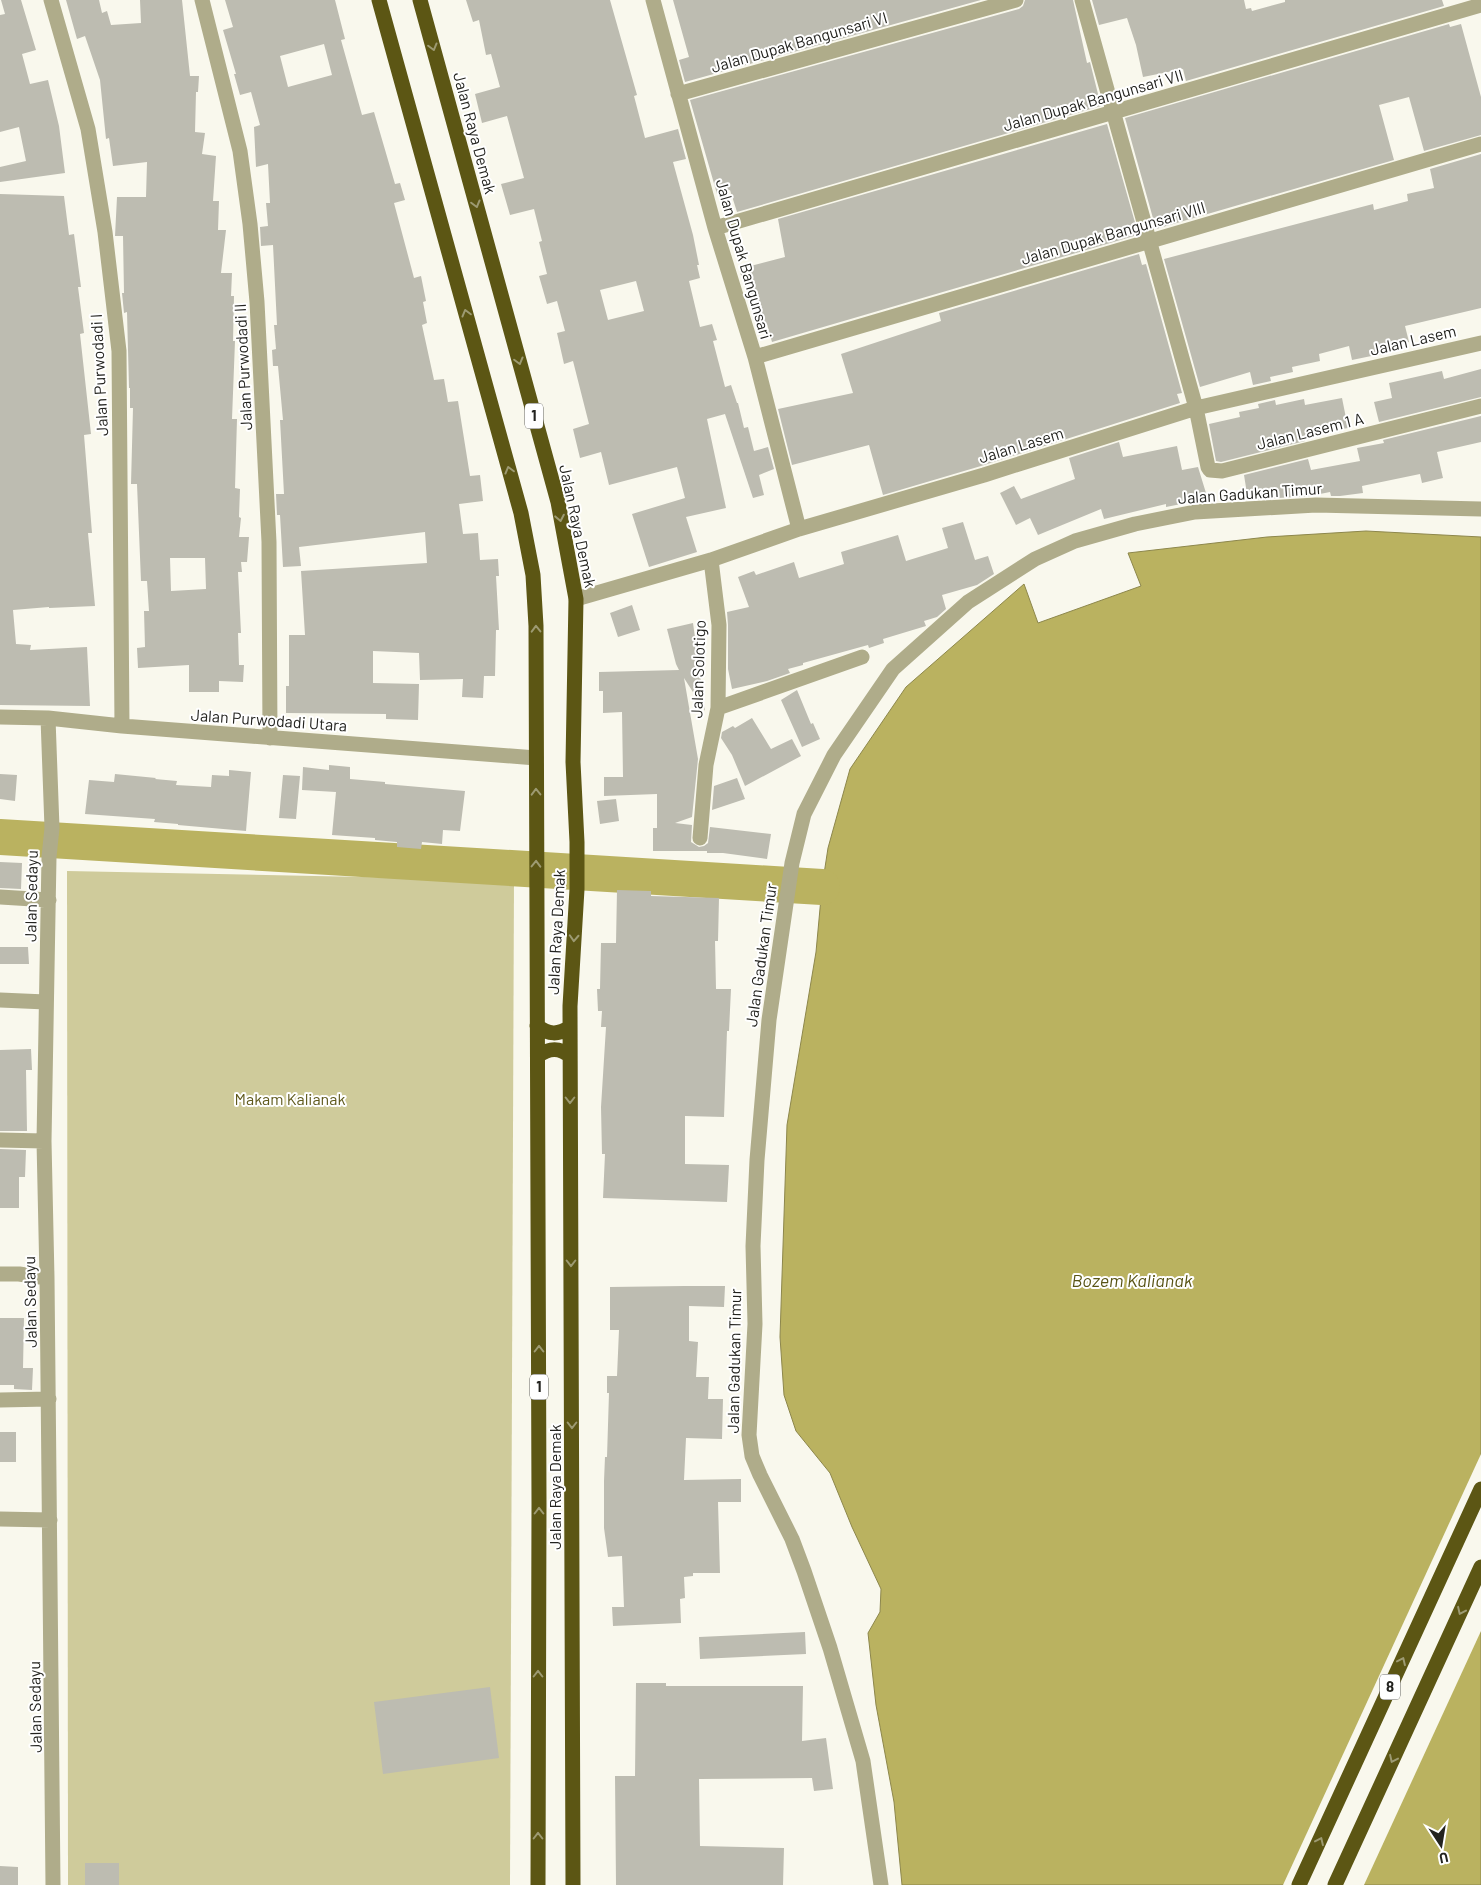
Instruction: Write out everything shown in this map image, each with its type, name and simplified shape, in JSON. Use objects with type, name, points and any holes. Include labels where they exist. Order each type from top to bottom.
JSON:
[{"type":"highway","name":"Jalan Raya Demak","points":[[380,0],[521,513],[533,575],[536,626],[538,1056],[538,1885]]},
{"type":"highway","name":"Jalan Raya Demak","points":[[420,0],[558,502],[576,599],[573,762],[577,842],[570,1027],[573,1885]]},
{"type":"highway","points":[[537,1026],[553,1034],[562,1032],[570,1027]]},
{"type":"highway","points":[[538,1056],[545,1051],[554,1049],[563,1050],[570,1056]]},
{"type":"highway","name":"8","points":[[1299,1885],[1481,1489]]},
{"type":"highway","name":"8","points":[[1335,1885],[1481,1566]]},
{"type":"street","name":"Jalan Purwodadi I","points":[[51,0],[88,129],[104,232],[119,351],[122,726]]},
{"type":"street","name":"Jalan Purwodadi II","points":[[202,0],[240,152],[250,224],[257,302],[269,542],[270,738]]},
{"type":"street","name":"Jalan Dupak Bangunsari","points":[[653,0],[715,228],[754,358],[799,530]]},
{"type":"street","name":"Jalan Dupak Bangunsari VI","points":[[678,94],[1016,0]]},
{"type":"street","points":[[1082,0],[1196,408]]},
{"type":"street","name":"Jalan Dupak Bangunsari VII","points":[[715,228],[1480,5]]},
{"type":"street","name":"Jalan Dupak Bangunsari VIII","points":[[754,358],[1481,144]]},
{"type":"street","name":"Jalan Lasem","points":[[576,599],[710,560],[799,530],[984,475],[1196,408],[1481,343]]},
{"type":"street","name":"Jalan Lasem 1 A","points":[[1196,408],[1208,467],[1212,471],[1217,471],[1481,406]]},
{"type":"street","name":"Jalan Gadukan Timur","points":[[881,1885],[863,1761],[830,1648],[792,1539],[752,1456],[749,1435],[754,1324],[753,1246],[757,1160],[769,1020],[792,863],[804,814],[834,755],[893,669],[968,602],[1034,558],[1075,541],[1135,524],[1196,512],[1316,505],[1481,509]]},
{"type":"street","name":"Jalan Solotigo","points":[[700,838],[706,765],[718,708],[718,625],[710,560]]},
{"type":"street","points":[[718,708],[862,657]]},
{"type":"street","name":"Jalan Purwodadi Utara","points":[[0,717],[48,718],[122,726],[536,758]]},
{"type":"street","name":"Jalan Sedayu","points":[[48,718],[52,828],[49,856],[44,1141],[49,1399],[53,1885]]},
{"type":"street","points":[[0,897],[49,900]]},
{"type":"street","points":[[0,1000],[46,1002]]},
{"type":"street","points":[[0,1140],[44,1141]]},
{"type":"street","points":[[0,1274],[19,1274],[47,1278]]},
{"type":"street","points":[[0,1400],[49,1399]]},
{"type":"street","points":[[0,1519],[50,1520]]},
{"type":"green space","name":"Makam Kalianak","points":[[67,871],[514,880],[510,1885],[68,1885]]},
{"type":"water","name":"Bozem Kalianak","points":[[1366,531],[1481,537],[1481,1885],[902,1885],[894,1802],[876,1705],[868,1633],[880,1612],[881,1589],[852,1527],[830,1473],[796,1431],[784,1395],[780,1337],[787,1125],[816,952],[828,848],[850,769],[906,687],[1024,584],[1038,623],[1141,586],[1128,553],[1267,537]]},
{"type":"pier","points":[[1481,1454],[1481,1631],[1364,1885],[1283,1885]]},
{"type":"building","points":[[1,0],[21,0],[36,50],[22,54],[30,84],[48,80],[59,126],[65,173],[0,182],[0,167],[26,161],[19,127],[0,132],[0,15],[5,14]]},
{"type":"building","points":[[66,0],[99,0],[102,13],[107,11],[111,25],[141,23],[140,0],[182,0],[190,76],[199,76],[198,92],[196,92],[195,132],[205,133],[202,154],[216,156],[213,201],[219,201],[218,230],[226,230],[221,273],[232,273],[231,296],[234,296],[233,341],[235,341],[232,419],[237,419],[235,488],[240,489],[239,517],[241,518],[239,537],[249,537],[247,562],[241,562],[242,572],[238,572],[241,633],[238,633],[239,665],[244,665],[243,682],[219,681],[219,692],[189,692],[189,665],[138,668],[137,648],[145,647],[144,611],[149,611],[147,581],[141,581],[137,484],[131,484],[133,408],[130,408],[127,312],[124,313],[122,293],[124,293],[123,236],[115,236],[117,197],[146,197],[147,162],[113,166],[109,138],[106,139],[100,80],[85,36],[77,39]],"holes":[[[170,558],[205,558],[206,589],[171,591]]]},
{"type":"building","points":[[225,0],[335,0],[345,39],[341,40],[362,115],[374,112],[395,184],[400,183],[405,200],[394,203],[414,278],[421,276],[426,301],[423,302],[427,323],[422,325],[434,380],[444,379],[448,402],[458,401],[470,476],[480,475],[483,501],[459,504],[463,534],[478,533],[480,560],[498,559],[499,576],[496,576],[499,630],[496,630],[495,676],[484,676],[483,698],[462,697],[463,679],[420,680],[419,653],[373,651],[373,683],[419,684],[418,720],[386,719],[386,714],[286,713],[286,686],[289,686],[289,635],[305,635],[301,571],[427,563],[425,532],[299,547],[301,566],[283,567],[280,515],[277,515],[276,494],[284,494],[280,420],[283,420],[278,366],[273,366],[272,350],[276,349],[274,325],[277,325],[273,245],[261,246],[260,227],[268,226],[266,203],[270,203],[268,164],[256,167],[254,127],[260,125],[251,92],[240,95],[234,74],[236,74],[223,30],[233,27]],"holes":[[[324,44],[332,75],[288,87],[280,56]]]},
{"type":"building","points":[[466,0],[610,0],[637,95],[634,96],[645,138],[678,129],[686,159],[673,162],[693,235],[699,265],[697,265],[700,278],[689,281],[700,327],[712,324],[717,340],[713,341],[725,387],[731,385],[744,428],[748,427],[754,451],[768,447],[774,469],[759,475],[764,495],[753,498],[725,414],[707,419],[726,508],[686,517],[697,552],[649,567],[632,514],[685,498],[677,467],[609,485],[601,452],[580,458],[573,429],[589,424],[573,361],[564,364],[557,333],[565,331],[557,301],[547,304],[539,276],[547,274],[539,242],[542,241],[534,209],[510,215],[501,184],[524,178],[507,116],[482,123],[475,94],[500,87],[491,54],[486,55],[479,20],[473,22]],"holes":[[[636,281],[644,311],[608,320],[600,290]]]},
{"type":"building","points":[[673,0],[981,0],[685,82],[679,60],[689,57]]},
{"type":"building","points":[[1025,0],[1073,0],[1087,63],[1090,62],[1101,106],[737,212],[730,190],[717,194],[690,100],[1019,9],[1023,6]]},
{"type":"building","points":[[1092,0],[1244,0],[1246,9],[1251,8],[1252,11],[1285,2],[1285,0],[1442,0],[1444,6],[1186,81],[1183,69],[1143,77],[1136,45],[1127,18],[1099,25]]},
{"type":"building","points":[[1449,24],[1450,27],[1461,24],[1481,97],[1481,135],[1424,151],[1409,97],[1379,105],[1394,160],[1156,229],[1125,118]]},
{"type":"building","points":[[1107,124],[1138,233],[1134,234],[1134,236],[772,342],[767,324],[760,325],[749,287],[745,288],[739,269],[785,257],[778,219]]},
{"type":"building","points":[[1481,154],[1481,308],[1405,326],[1409,342],[1380,349],[1381,354],[1352,360],[1349,346],[1319,354],[1320,361],[1292,367],[1293,372],[1270,377],[1271,381],[1253,385],[1250,372],[1200,387],[1164,259],[1373,204],[1374,210],[1408,201],[1407,194],[1434,188],[1430,169]]},
{"type":"building","points":[[0,194],[64,196],[69,235],[74,234],[81,287],[78,287],[84,333],[80,334],[91,434],[84,435],[92,533],[88,533],[95,606],[13,610],[16,644],[31,645],[30,650],[87,647],[90,706],[0,705]]},
{"type":"building","points":[[1139,254],[1142,265],[1146,264],[1182,393],[1177,394],[1180,403],[883,495],[869,445],[792,465],[778,409],[853,393],[841,354],[941,321],[939,313]]},
{"type":"building","points":[[1481,369],[1481,397],[1379,422],[1374,402],[1392,398],[1389,383],[1442,371],[1444,379]]},
{"type":"building","points":[[1342,398],[1348,428],[1304,436],[1305,441],[1221,462],[1216,461],[1209,424],[1240,417],[1239,412],[1259,408],[1258,404],[1275,400],[1276,405],[1304,399],[1305,405]]},
{"type":"building","points":[[1481,416],[1481,442],[1437,452],[1443,478],[1422,483],[1420,474],[1362,486],[1363,493],[1331,496],[1330,492],[1310,496],[1248,500],[1244,475],[1308,459],[1311,470],[1360,461],[1357,448],[1384,443],[1383,440]]},
{"type":"building","points":[[1119,442],[1123,457],[1177,446],[1182,470],[1198,467],[1206,493],[1190,497],[1191,502],[1166,507],[1166,504],[1104,519],[1101,509],[1038,535],[1030,518],[1016,525],[1000,493],[1014,486],[1021,499],[1075,479],[1069,458]]},
{"type":"building","points":[[963,522],[975,560],[988,556],[994,574],[977,585],[942,595],[946,609],[937,617],[924,621],[926,626],[883,639],[884,643],[869,648],[868,645],[803,663],[803,665],[788,669],[790,673],[767,681],[732,689],[728,669],[727,612],[749,607],[738,577],[754,571],[756,575],[794,562],[799,578],[844,564],[841,552],[898,535],[906,561],[948,548],[942,528]]},
{"type":"building","points":[[632,605],[640,630],[618,637],[610,613]]},
{"type":"building","points":[[693,623],[705,711],[684,678],[698,759],[692,817],[675,823],[692,825],[691,842],[699,847],[708,843],[710,827],[771,834],[767,859],[723,853],[707,853],[707,851],[653,851],[653,828],[657,828],[657,794],[604,796],[604,777],[623,777],[622,712],[603,713],[603,691],[599,691],[599,672],[679,670],[667,629]]},
{"type":"building","points":[[797,690],[811,724],[813,723],[820,739],[802,747],[781,700]]},
{"type":"building","points":[[752,718],[771,749],[792,739],[801,756],[745,786],[732,755],[721,738],[722,732],[733,726],[735,728]]},
{"type":"building","points":[[329,765],[350,767],[350,779],[465,791],[460,831],[443,830],[442,844],[422,842],[421,849],[397,847],[397,842],[375,840],[375,838],[332,835],[336,792],[302,790],[303,767],[329,770]]},
{"type":"building","points":[[229,770],[251,772],[246,831],[154,822],[155,819],[85,814],[89,780],[114,782],[115,774],[177,781],[176,785],[211,787],[212,775],[229,776]]},
{"type":"building","points":[[0,774],[17,775],[15,801],[0,799]]},
{"type":"building","points":[[283,775],[300,776],[296,819],[279,818]]},
{"type":"building","points":[[737,778],[745,799],[712,810],[714,786]]},
{"type":"building","points":[[616,799],[619,821],[600,824],[597,801]]},
{"type":"building","points":[[0,862],[22,863],[21,889],[0,888]]},
{"type":"building","points":[[617,890],[651,891],[651,896],[719,898],[718,941],[715,941],[716,989],[731,989],[729,1031],[727,1031],[724,1117],[685,1116],[685,1164],[729,1165],[727,1202],[603,1198],[605,1154],[602,1154],[601,1107],[606,1027],[601,1027],[602,1011],[598,1011],[597,989],[600,989],[601,943],[616,943]]},
{"type":"building","points":[[0,947],[28,947],[29,964],[0,964]]},
{"type":"building","points":[[31,1049],[32,1070],[26,1070],[27,1131],[0,1131],[0,1050]]},
{"type":"building","points":[[0,1149],[26,1150],[25,1177],[19,1177],[19,1208],[0,1208]]},
{"type":"building","points":[[725,1286],[724,1307],[689,1306],[689,1341],[698,1342],[696,1377],[709,1377],[708,1399],[723,1399],[722,1439],[686,1438],[684,1480],[741,1479],[741,1502],[718,1502],[720,1573],[693,1573],[693,1576],[684,1577],[685,1598],[680,1599],[681,1623],[613,1626],[612,1607],[624,1607],[622,1556],[608,1557],[604,1528],[604,1481],[605,1457],[607,1457],[609,1393],[607,1393],[607,1376],[617,1376],[619,1330],[610,1330],[610,1287]]},
{"type":"building","points":[[0,1318],[24,1318],[23,1368],[33,1368],[32,1390],[14,1389],[14,1385],[0,1385]]},
{"type":"building","points":[[0,1432],[16,1432],[16,1462],[0,1462]]},
{"type":"building","points":[[805,1632],[806,1654],[700,1659],[699,1637]]},
{"type":"building","points":[[636,1683],[666,1683],[666,1686],[803,1686],[802,1741],[826,1738],[833,1789],[814,1791],[812,1778],[699,1779],[700,1846],[784,1848],[783,1885],[616,1885],[615,1776],[635,1776]]},
{"type":"building","points":[[490,1687],[499,1758],[383,1774],[374,1702]]},
{"type":"building","points":[[85,1863],[119,1863],[119,1885],[85,1885]]},
{"type":"building","points":[[0,1866],[18,1867],[18,1885],[0,1885]]},
{"type":"waterway","points":[[0,837],[822,887]]}]
